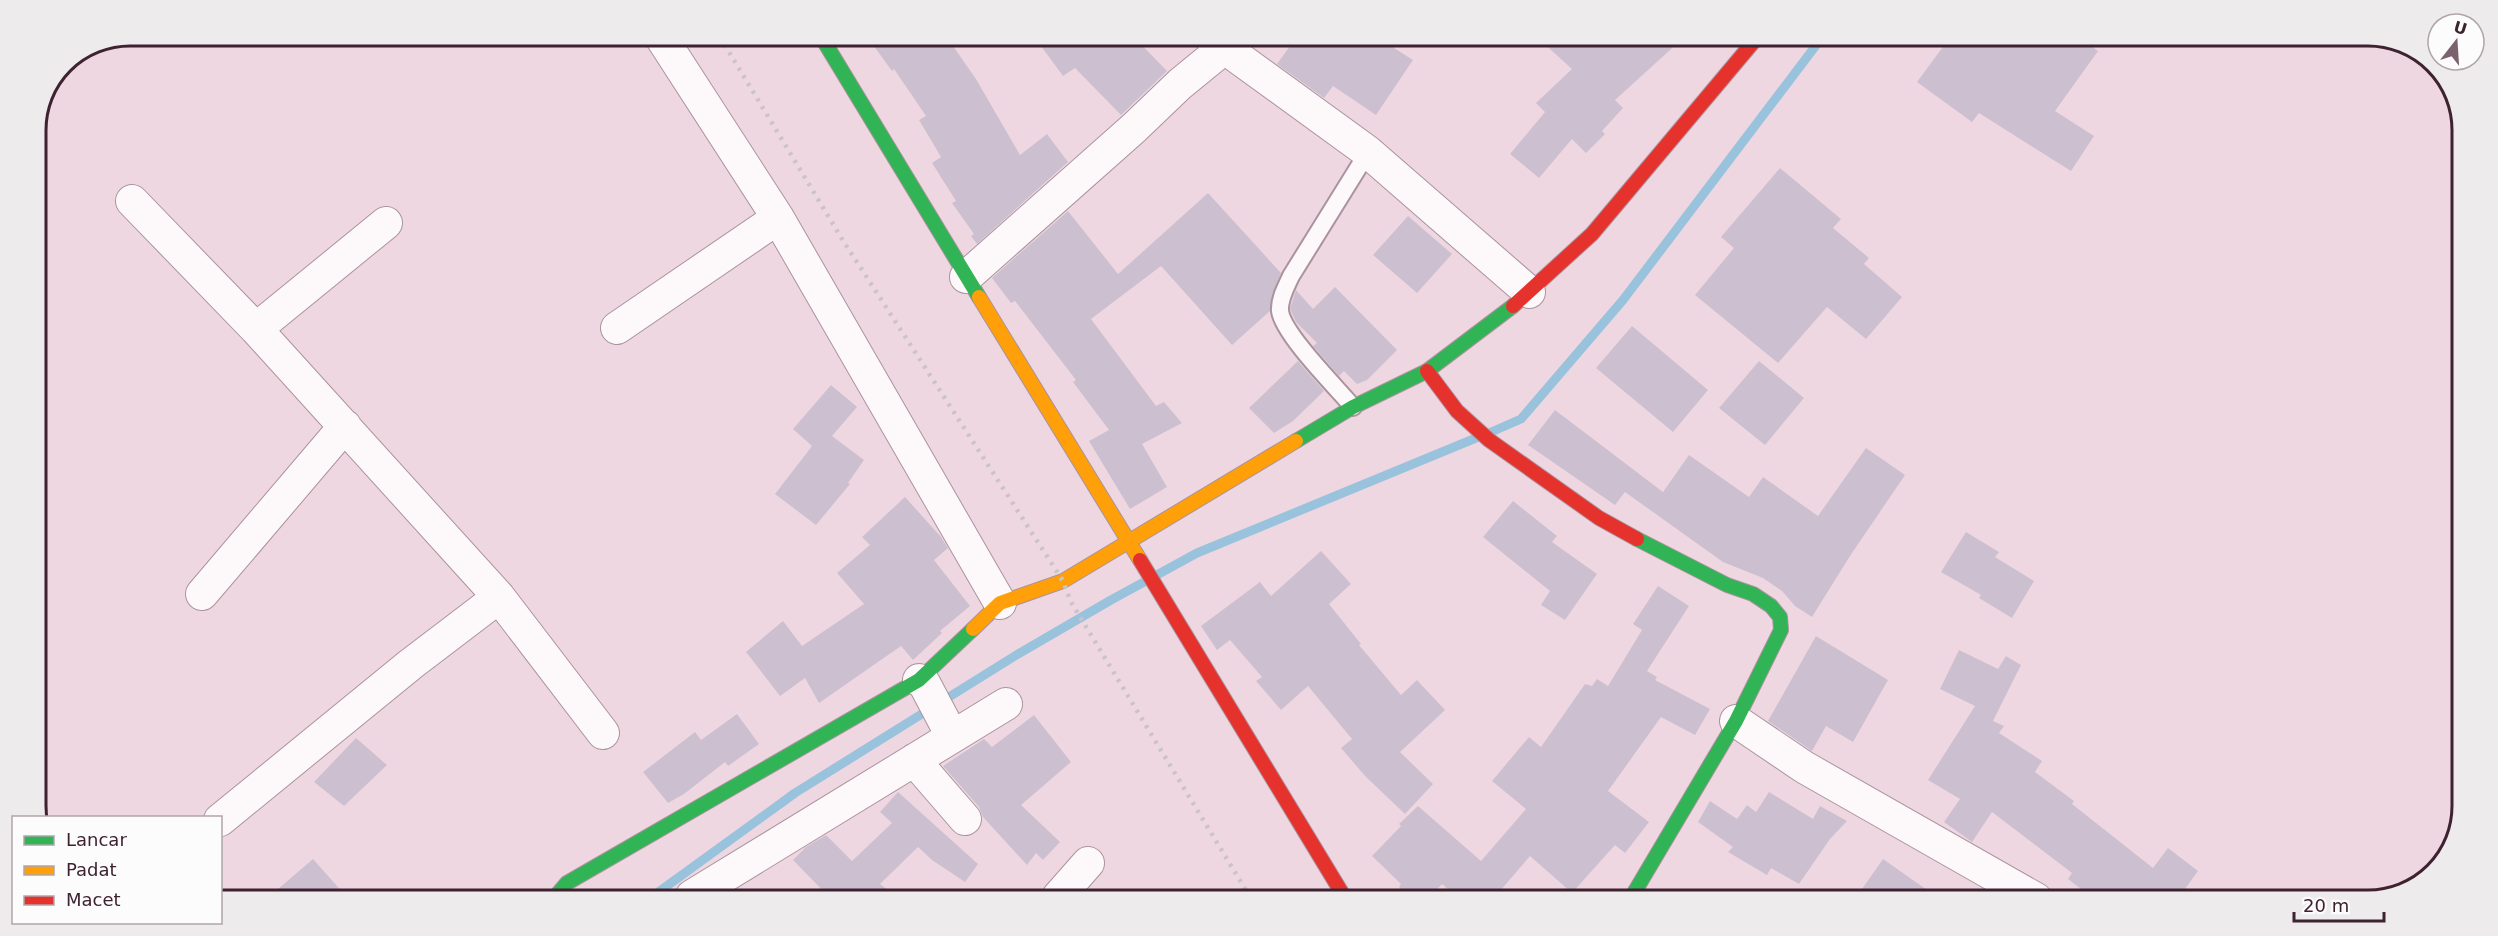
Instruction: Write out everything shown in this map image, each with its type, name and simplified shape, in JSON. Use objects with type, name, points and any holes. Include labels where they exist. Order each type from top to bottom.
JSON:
[{"type":"street","points":[[667,46],[778,218],[1000,603]]},
{"type":"street","points":[[827,46],[1340,890]]},
{"type":"street","points":[[966,277],[1134,128],[1215,46]]},
{"type":"street","points":[[1222,46],[1368,152],[1529,292]]},
{"type":"street","points":[[561,890],[567,883],[922,681],[1000,603],[1063,581],[1353,407],[1427,370],[1509,310],[1592,234],[1750,46]]},
{"type":"street","points":[[132,201],[256,329],[499,597],[603,733]]},
{"type":"street","points":[[618,328],[778,218]]},
{"type":"street","points":[[256,329],[386,223]]},
{"type":"street","points":[[1427,370],[1457,411],[1490,440],[1599,518],[1664,554],[1727,585],[1753,594],[1771,606],[1780,617],[1781,630],[1736,721],[1636,890]]},
{"type":"street","points":[[202,594],[345,426]]},
{"type":"street","points":[[222,818],[411,664],[499,597]]},
{"type":"street","points":[[922,681],[947,727]]},
{"type":"street","points":[[702,890],[914,760],[947,727],[1006,704]]},
{"type":"street","points":[[1736,721],[1804,767],[2020,890]]},
{"type":"street","points":[[914,760],[965,819]]},
{"type":"street","points":[[1064,890],[1088,862]]},
{"type":"lane","points":[[1353,407],[1288,330],[1280,312],[1282,297],[1291,276],[1368,152]]},
{"type":"building","points":[[874,46],[953,46],[976,79],[1020,155],[1047,134],[1068,162],[977,244],[971,236],[974,234],[952,203],[956,201],[932,163],[941,157],[919,120],[926,116],[894,69],[892,71]]},
{"type":"building","points":[[1041,46],[1143,46],[1167,71],[1121,115],[1075,68],[1063,76]]},
{"type":"building","points":[[1290,46],[1391,46],[1413,60],[1376,115],[1333,86],[1324,98],[1277,64]]},
{"type":"building","points":[[1547,46],[1674,46],[1615,100],[1623,108],[1602,131],[1605,134],[1586,153],[1572,139],[1539,178],[1510,154],[1545,112],[1536,103],[1572,69]]},
{"type":"building","points":[[1944,46],[2091,46],[2098,51],[2055,111],[2094,136],[2071,171],[1979,113],[1972,122],[1917,82]]},
{"type":"building","points":[[1780,168],[1841,219],[1833,228],[1869,258],[1864,264],[1902,297],[1866,339],[1827,307],[1778,363],[1695,295],[1734,248],[1721,237]]},
{"type":"building","points":[[1208,193],[1281,273],[1272,295],[1270,311],[1232,345],[1161,266],[1091,319],[1156,406],[1164,402],[1182,423],[1142,444],[1167,487],[1130,509],[1089,441],[1109,430],[1073,382],[1076,380],[1015,301],[1011,303],[992,278],[1068,211],[1118,274]]},
{"type":"building","points":[[1408,216],[1452,254],[1417,293],[1373,255]]},
{"type":"building","points":[[1335,287],[1397,350],[1367,380],[1357,384],[1344,371],[1339,376],[1313,346],[1317,343],[1296,322],[1290,309],[1296,290],[1313,309]]},
{"type":"building","points":[[1632,326],[1708,390],[1673,432],[1596,368]]},
{"type":"building","points":[[1298,361],[1324,391],[1293,421],[1274,433],[1249,408]]},
{"type":"building","points":[[1759,361],[1804,398],[1765,445],[1719,408]]},
{"type":"building","points":[[831,385],[857,407],[832,436],[864,460],[848,483],[850,484],[816,525],[775,494],[812,446],[793,429]]},
{"type":"building","points":[[1555,410],[1663,492],[1689,455],[1749,497],[1763,477],[1818,516],[1866,448],[1905,475],[1812,617],[1795,606],[1782,591],[1763,578],[1723,562],[1625,492],[1615,505],[1528,445]]},
{"type":"building","points":[[905,497],[948,548],[934,560],[970,606],[940,631],[942,633],[913,660],[901,646],[819,703],[805,678],[780,696],[746,652],[783,621],[802,646],[864,604],[837,573],[870,545],[862,537]]},
{"type":"building","points":[[1513,501],[1557,536],[1552,542],[1597,574],[1565,620],[1541,605],[1550,591],[1483,537]]},
{"type":"building","points":[[1966,532],[1999,552],[1995,557],[2034,581],[2012,618],[1979,598],[1981,595],[1941,572]]},
{"type":"building","points":[[1321,551],[1351,584],[1329,604],[1361,644],[1359,645],[1401,695],[1417,680],[1445,710],[1400,752],[1433,784],[1405,814],[1366,777],[1341,748],[1352,739],[1308,686],[1281,710],[1256,681],[1262,677],[1230,640],[1217,650],[1201,626],[1260,582],[1271,596]]},
{"type":"building","points":[[1658,586],[1689,606],[1647,671],[1657,677],[1655,680],[1710,709],[1695,735],[1661,717],[1608,791],[1649,822],[1625,853],[1615,845],[1575,890],[1569,890],[1530,856],[1501,890],[1449,890],[1442,884],[1436,890],[1402,890],[1399,887],[1401,884],[1372,856],[1401,826],[1399,824],[1418,806],[1481,861],[1526,809],[1492,781],[1529,737],[1541,747],[1585,684],[1592,686],[1597,679],[1608,686],[1642,630],[1633,624]]},
{"type":"building","points":[[1816,636],[1888,680],[1853,742],[1826,726],[1812,751],[1768,721]]},
{"type":"building","points":[[1959,650],[1998,669],[2006,656],[2021,665],[1993,721],[2004,726],[1999,733],[2042,761],[2035,772],[2074,801],[2072,804],[2153,868],[2168,848],[2198,871],[2184,890],[2082,890],[2068,879],[2072,873],[1992,812],[1972,842],[1944,822],[1960,799],[1928,780],[1975,706],[1940,689]]},
{"type":"building","points":[[737,714],[759,744],[728,766],[725,762],[684,794],[668,803],[643,772],[695,732],[701,740]]},
{"type":"building","points":[[1034,715],[1071,762],[1021,805],[1060,842],[1043,860],[1036,853],[1027,865],[983,817],[979,807],[943,766],[984,739],[992,747]]},
{"type":"building","points":[[356,738],[387,765],[344,806],[314,782]]},
{"type":"building","points":[[898,792],[978,864],[965,882],[932,860],[918,847],[880,884],[888,890],[822,890],[793,860],[806,847],[826,835],[852,861],[892,823],[880,812]]},
{"type":"building","points":[[1769,792],[1813,819],[1820,806],[1847,821],[1830,839],[1799,884],[1771,868],[1767,875],[1728,852],[1733,847],[1698,822],[1710,801],[1737,819],[1747,805],[1756,812]]},
{"type":"building","points":[[313,859],[341,890],[277,890]]},
{"type":"building","points":[[1883,859],[1927,890],[1861,890]]},
{"type":"waterway","points":[[1489,433],[1521,419],[1623,300],[1815,46]]},
{"type":"waterway","points":[[661,890],[795,793],[1018,654],[1111,600],[1197,553],[1476,438]]},
{"type":"railway","points":[[725,46],[842,239],[1063,581],[1071,602],[1246,890]]},
{"type":"traffic: fast","points":[[827,46],[979,297]]},
{"type":"traffic: fast","points":[[1296,441],[1353,407],[1427,371],[1513,306]]},
{"type":"traffic: fast","points":[[1636,890],[1736,721],[1781,630],[1780,617],[1771,606],[1753,594],[1727,585],[1637,539]]},
{"type":"traffic: fast","points":[[561,890],[567,883],[919,680],[973,629]]},
{"type":"traffic: slow","points":[[979,297],[1140,560]]},
{"type":"traffic: slow","points":[[973,629],[1000,603],[1063,581],[1296,441]]},
{"type":"traffic: jam","points":[[1513,306],[1592,234],[1750,46]]},
{"type":"traffic: jam","points":[[1427,371],[1457,411],[1489,440],[1599,518],[1637,539]]},
{"type":"traffic: jam","points":[[1140,560],[1340,890]]}]
